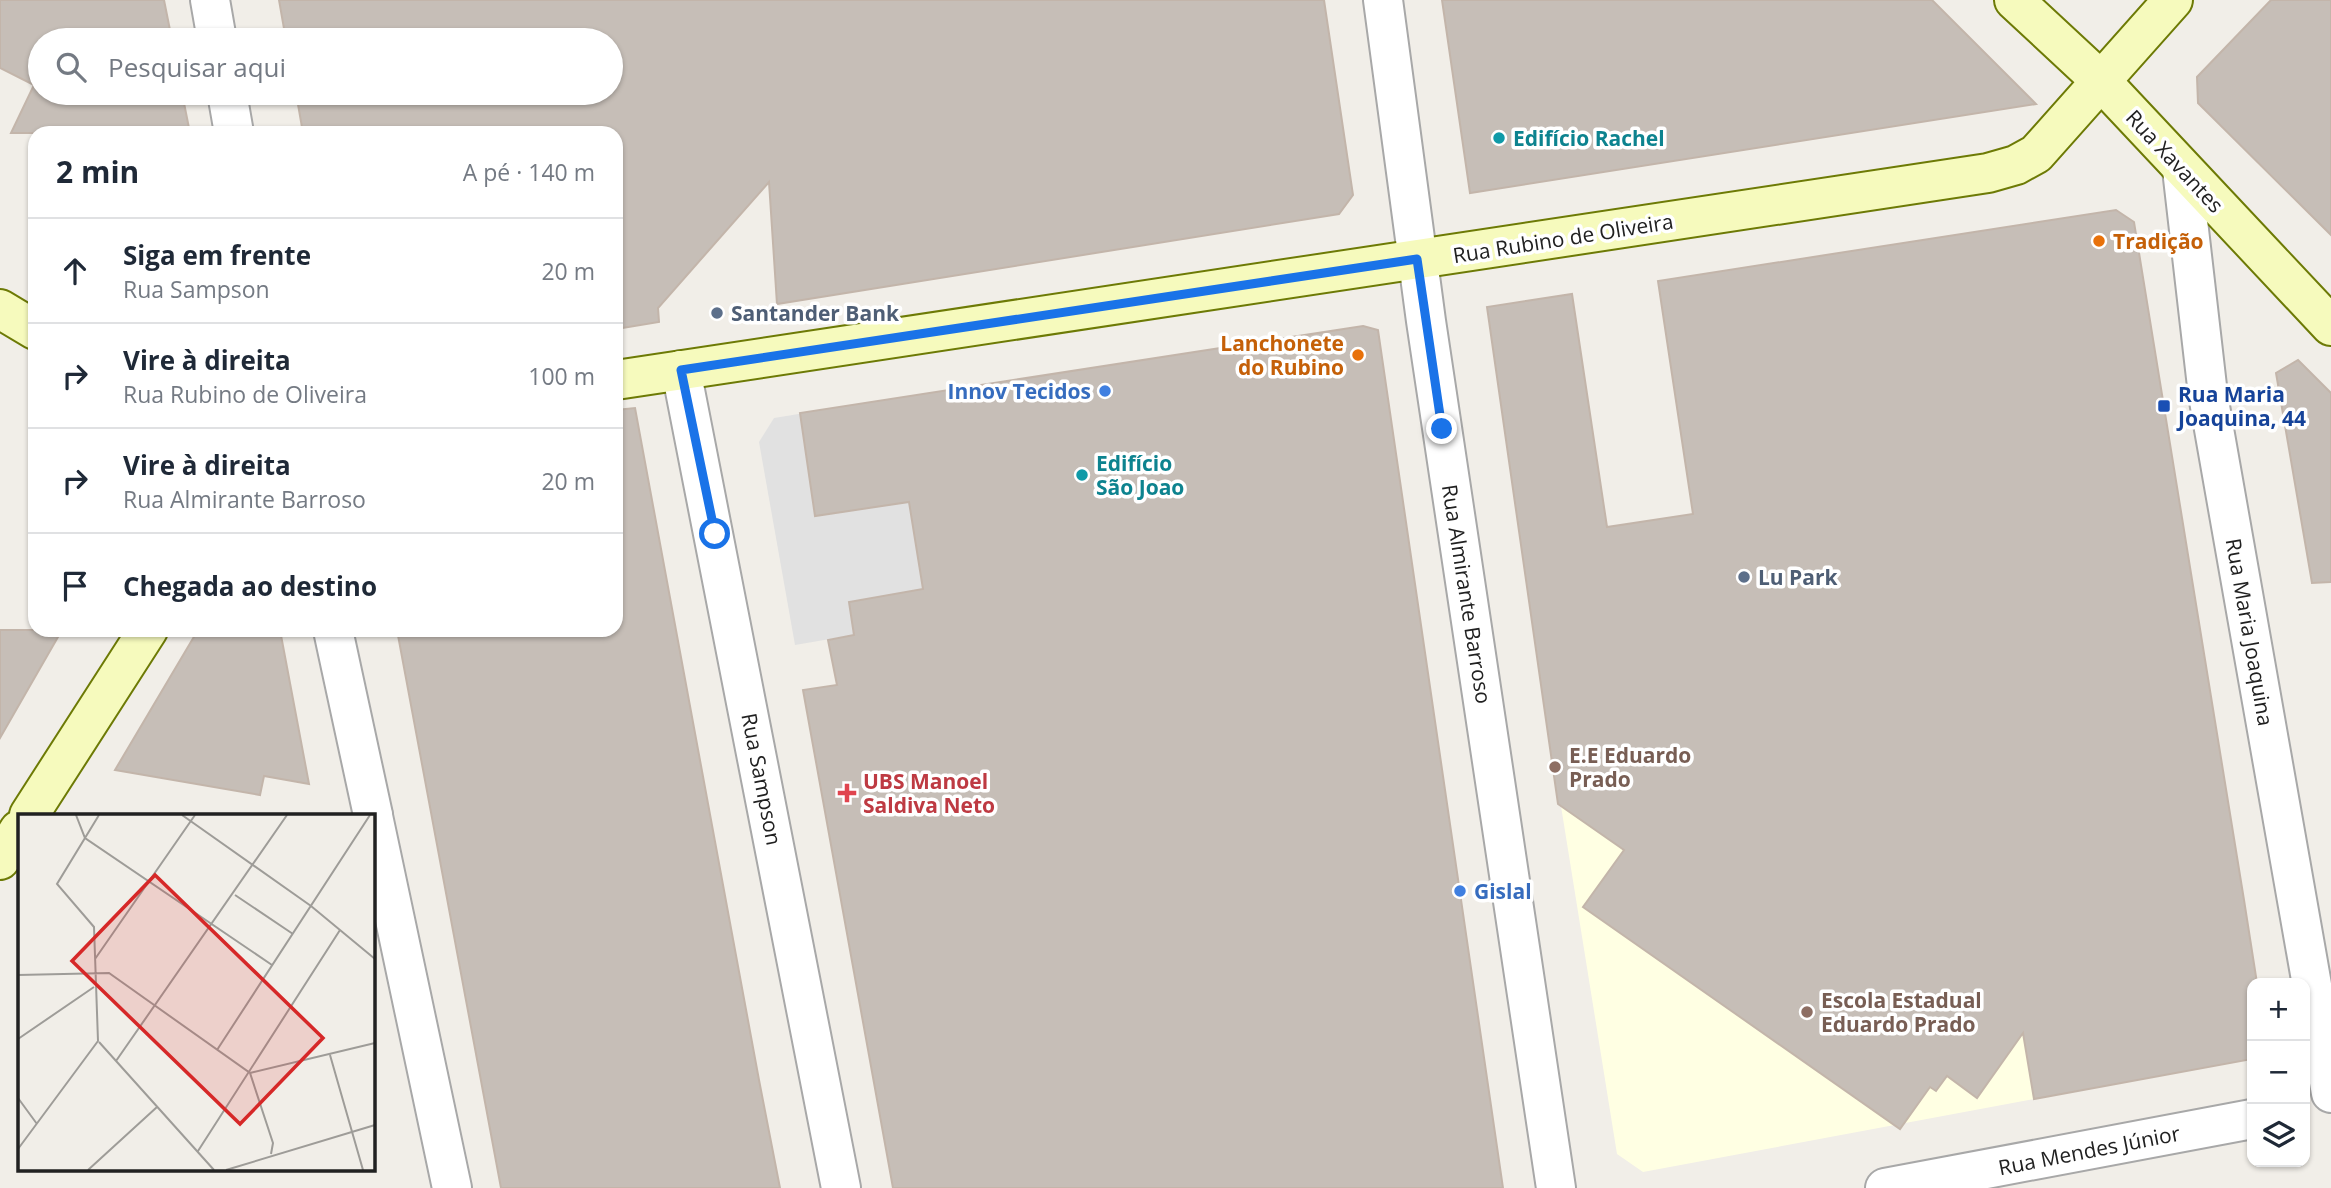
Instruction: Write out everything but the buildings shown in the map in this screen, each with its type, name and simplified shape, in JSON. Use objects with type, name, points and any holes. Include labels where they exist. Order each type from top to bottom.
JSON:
[{"type":"main road","name":"Rua Xavantes","points":[[2014,0],[2100,80],[2331,326]]},
{"type":"main road","name":"Rua Rubino de Oliveira","points":[[623,379],[1987,173],[2016,165],[2036,154],[2173,0]]},
{"type":"main road","points":[[0,309],[28,326]]},
{"type":"main road","points":[[30,814],[143,637]]},
{"type":"main road","points":[[0,860],[18,832]]},
{"type":"street","points":[[210,0],[215,28]]},
{"type":"street","name":"Rua Almirante Barroso","points":[[1383,0],[1417,259],[1556,1188]]},
{"type":"street","points":[[229,105],[233,126]]},
{"type":"street","name":"Rua Maria Joaquina","points":[[2182,169],[2208,394],[2331,1093]]},
{"type":"street","name":"Rua Sampson","points":[[681,370],[842,1188]]},
{"type":"street","points":[[335,637],[373,814]]},
{"type":"street","points":[[374,821],[452,1188]]},
{"type":"street","points":[[2310,1108],[2331,1105]]},
{"type":"street","name":"Rua Mendes Júnior","points":[[1885,1188],[2247,1120]]},
{"type":"shaded area","points":[[891,399],[929,622],[795,645],[759,442],[774,418]]},
{"type":"shaded area","name":"Escola Estadual Eduardo Prado","points":[[1551,744],[2004,926],[2034,1099],[1643,1172],[1617,1154]]},
{"type":"place","name":"Edifício Rachel","points":[[1499,138]]},
{"type":"place","name":"Tradição","points":[[2099,241]]},
{"type":"place","name":"Santander Bank","points":[[717,313]]},
{"type":"place","name":"Lanchonete do Rubino","points":[[1358,355]]},
{"type":"place","name":"Innov Tecidos","points":[[1105,391]]},
{"type":"place","name":"Rua Maria Joaquina, 44","points":[[2164,406]]},
{"type":"place","name":"Edifício São Joao","points":[[1082,475]]},
{"type":"place","name":"Lu Park","points":[[1744,577]]},
{"type":"place","name":"E.E Eduardo Prado","points":[[1555,767]]},
{"type":"place","name":"UBS Manoel Saldiva Neto","points":[[847,793]]},
{"type":"place","name":"Gislal","points":[[1460,891]]},
{"type":"place","name":"Escola Estadual Eduardo Prado","points":[[1807,1012]]},
{"type":"route","points":[[715,534],[681,370],[1417,259],[1442,429]]}]
